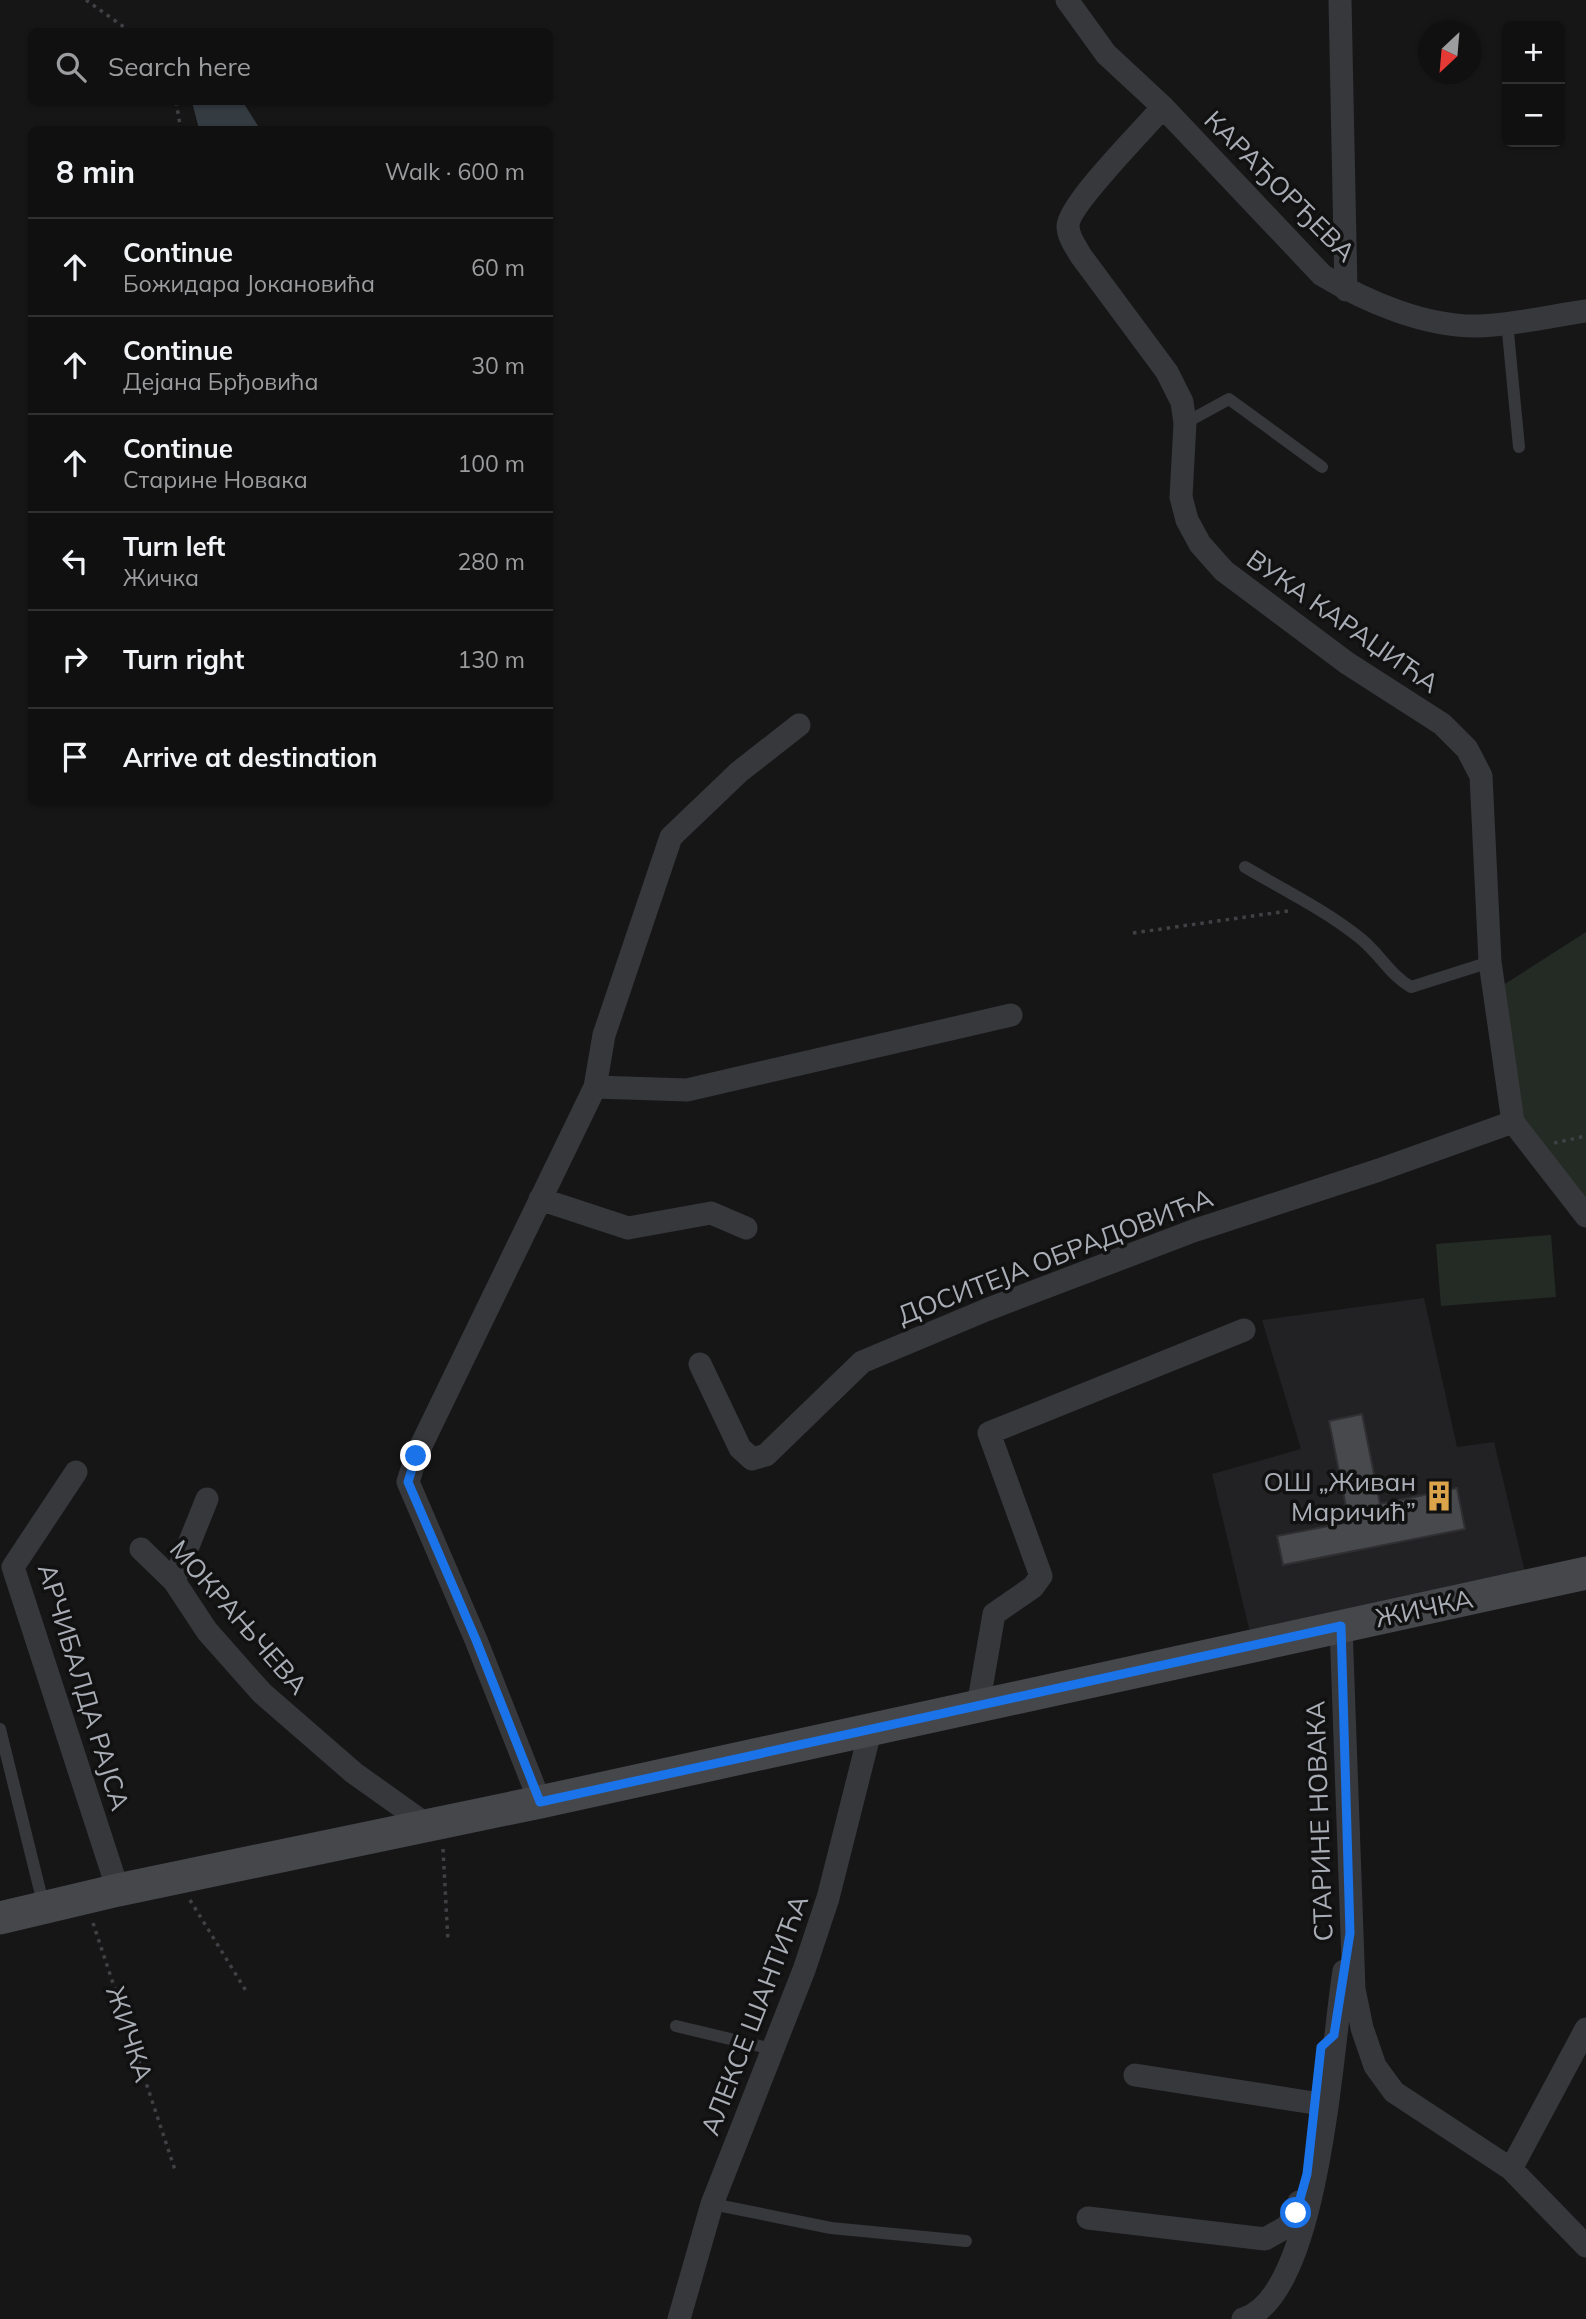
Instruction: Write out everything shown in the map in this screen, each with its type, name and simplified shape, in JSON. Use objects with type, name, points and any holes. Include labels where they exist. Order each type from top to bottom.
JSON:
[{"type":"main road","name":"ЖИЧКА","points":[[0,1918],[118,1890],[540,1802],[1586,1573]]},
{"type":"street","name":"КАРАЂОРЂЕВА","points":[[1067,0],[1106,54],[1163,107],[1322,275],[1346,290],[1402,312],[1444,322],[1479,326],[1586,311]]},
{"type":"street","points":[[1340,0],[1346,290]]},
{"type":"street","name":"ВУКА КАРАЏИЋА","points":[[1163,107],[1078,202],[1068,225],[1080,256],[1167,372],[1182,402],[1185,423],[1181,497],[1187,520],[1200,544],[1224,571],[1347,663],[1442,724],[1466,749],[1481,776],[1490,962],[1513,1122]]},
{"type":"street","points":[[540,1802],[476,1640],[408,1482],[416,1456],[595,1087],[604,1035],[671,837],[739,772],[799,725]]},
{"type":"street","points":[[595,1087],[687,1090],[1011,1015]]},
{"type":"street","points":[[1513,1122],[1586,1216]]},
{"type":"street","name":"ДОСИТЕЈА ОБРАДОВИЋА","points":[[700,1364],[740,1448],[752,1459],[766,1455],[862,1362],[986,1310],[1193,1231],[1379,1170],[1513,1122]]},
{"type":"street","points":[[540,1199],[628,1228],[711,1213],[746,1228]]},
{"type":"street","points":[[978,1706],[995,1614],[1033,1587],[1041,1576],[989,1433],[1244,1330]]},
{"type":"street","name":"АРЧИБАЛДА РАЈСА","points":[[75,1472],[6,1563],[118,1890]]},
{"type":"street","points":[[174,1581],[206,1499]]},
{"type":"street","name":"МОКРАЊЧЕВА","points":[[141,1549],[174,1581],[207,1631],[262,1693],[354,1773],[434,1824]]},
{"type":"street","name":"СТАРИНЕ НОВАКА","points":[[1341,1626],[1353,1989],[1375,2066],[1394,2092],[1511,2169],[1586,2246]]},
{"type":"street","name":"АЛЕКСЕ ШАНТИЋА","points":[[679,2319],[712,2204],[804,1970],[828,1898],[871,1728]]},
{"type":"street","points":[[1243,2319],[1269,2304],[1298,2247],[1319,2162],[1334,2035],[1350,1933]]},
{"type":"street","points":[[1511,2169],[1586,2029]]},
{"type":"street","points":[[1088,2218],[1265,2239],[1288,2227],[1296,2213],[1303,2187],[1321,2047],[1334,2035]]},
{"type":"street","points":[[1135,2075],[1314,2103]]},
{"type":"lane","points":[[1507,322],[1519,447]]},
{"type":"lane","points":[[1185,423],[1229,400],[1322,467]]},
{"type":"lane","points":[[1245,867],[1315,907],[1364,941],[1397,979],[1410,987],[1490,962]]},
{"type":"lane","points":[[0,1730],[44,1908]]},
{"type":"lane","points":[[676,2026],[772,2049]]},
{"type":"lane","points":[[712,2204],[831,2228],[966,2241]]},
{"type":"path","points":[[86,0],[125,28]]},
{"type":"path","points":[[177,105],[180,126]]},
{"type":"path","points":[[1133,933],[1315,907]]},
{"type":"path","points":[[1534,1147],[1586,1136]]},
{"type":"path","points":[[434,1824],[448,1942]]},
{"type":"path","points":[[176,1878],[248,1994]]},
{"type":"path","name":"ЖИЧКА","points":[[85,1898],[175,2169]]},
{"type":"shaded area","points":[[193,105],[245,105],[258,126],[198,126]]},
{"type":"shaded area","points":[[1586,932],[1586,1216],[1513,1122],[1494,991]]},
{"type":"shaded area","points":[[1551,1235],[1556,1297],[1441,1306],[1436,1244]]},
{"type":"shaded area","points":[[1424,1298],[1457,1447],[1494,1442],[1528,1585],[1253,1645],[1212,1474],[1301,1449],[1262,1320]]},
{"type":"building","name":"ОШ „Живан Маричић”","points":[[1362,1414],[1380,1504],[1457,1488],[1465,1529],[1283,1565],[1277,1536],[1349,1522],[1329,1421]]},
{"type":"place","name":"ОШ „Живан Маричић”","points":[[1439,1496]]},
{"type":"route","points":[[416,1456],[408,1482],[476,1640],[540,1802],[1341,1626],[1350,1933],[1334,2035],[1321,2047],[1307,2174],[1296,2213]]}]
